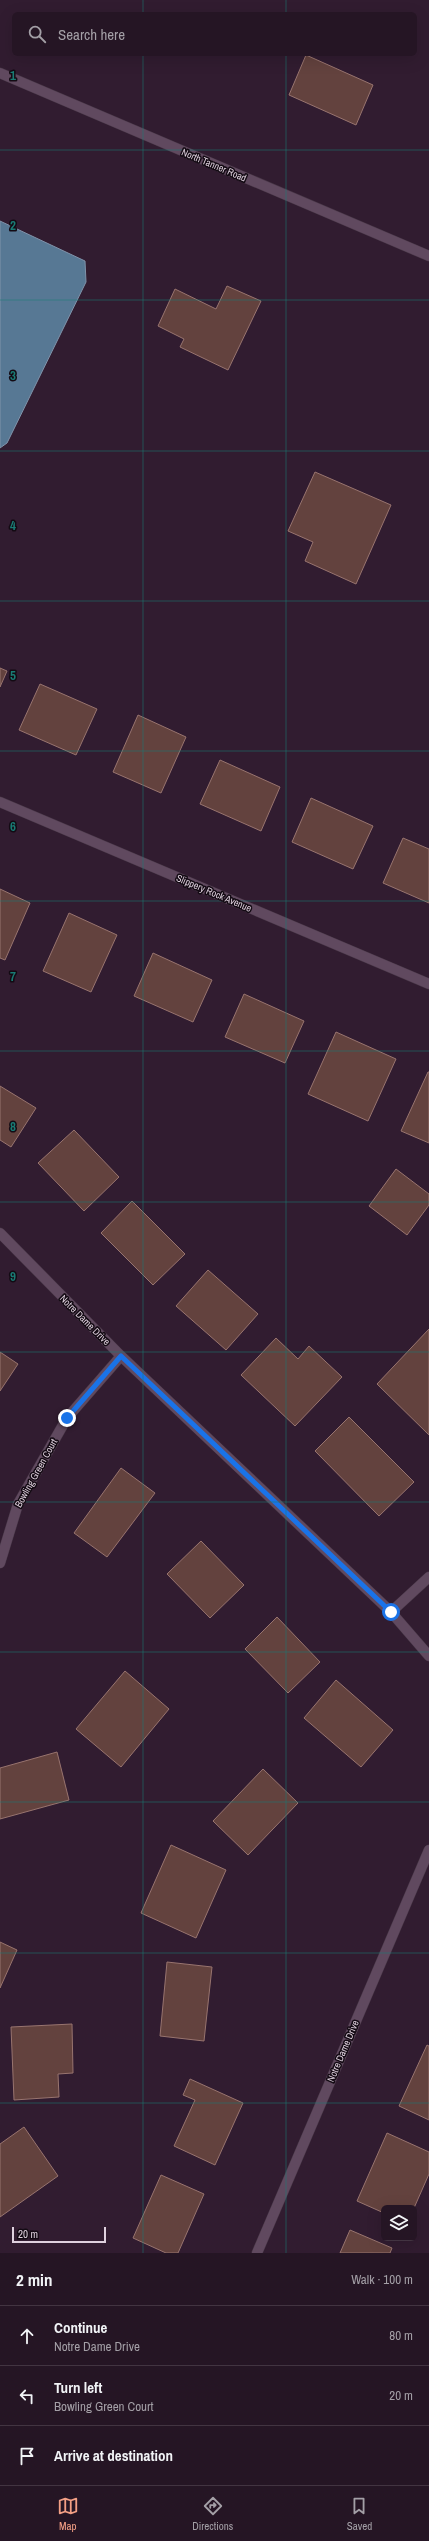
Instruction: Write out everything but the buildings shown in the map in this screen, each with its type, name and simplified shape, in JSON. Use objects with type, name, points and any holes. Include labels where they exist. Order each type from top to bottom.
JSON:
[{"type":"street","name":"North Tanner Road","points":[[0,73],[429,256]]},
{"type":"street","name":"Slippery Rock Avenue","points":[[0,802],[429,984]]},
{"type":"street","name":"Notre Dame Drive","points":[[0,1233],[121,1356],[391,1612],[429,1656]]},
{"type":"street","name":"Bowling Green Court","points":[[0,1563],[18,1504],[67,1418],[121,1356]]},
{"type":"street","points":[[391,1612],[429,1577]]},
{"type":"street","name":"Notre Dame Drive","points":[[257,2253],[429,1850]]},
{"type":"water","points":[[0,221],[85,261],[86,282],[7,443],[0,448]]},
{"type":"route","points":[[67,1418],[121,1356],[391,1612]]}]
